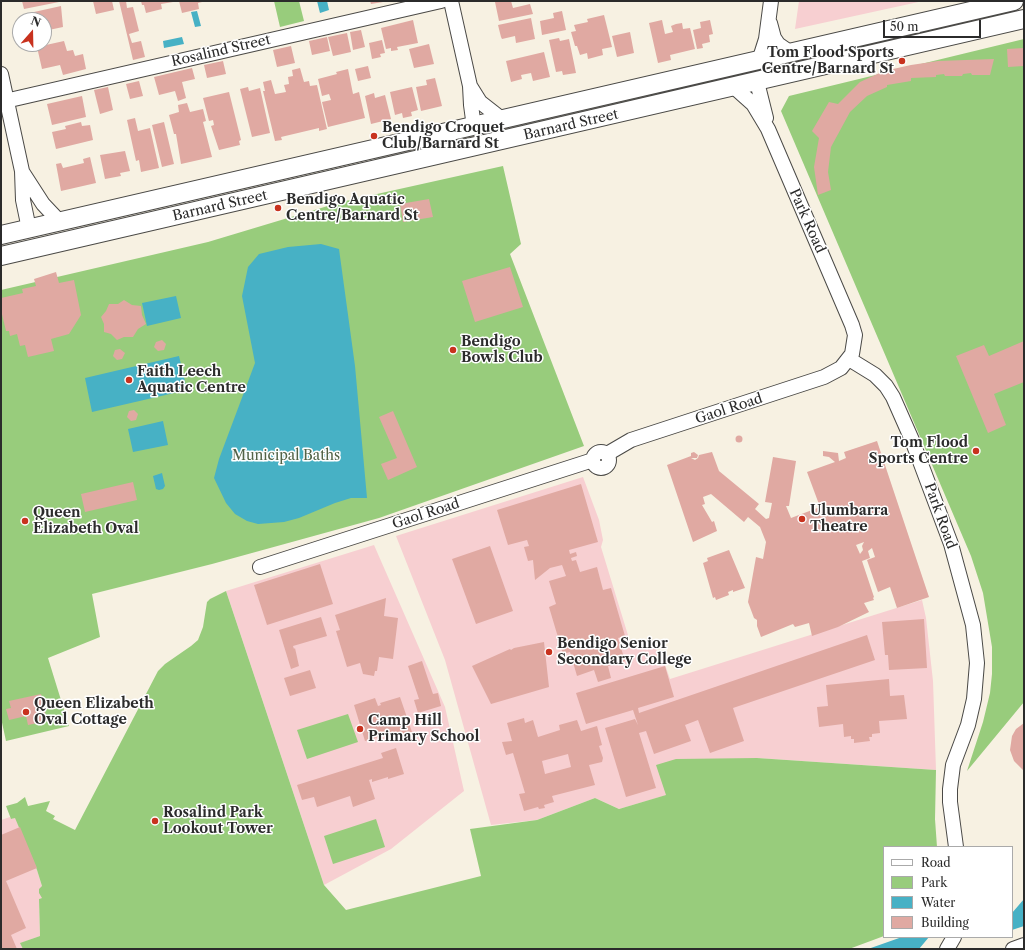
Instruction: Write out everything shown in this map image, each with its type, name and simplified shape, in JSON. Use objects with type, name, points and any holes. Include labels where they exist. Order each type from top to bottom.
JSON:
[{"type":"main road","name":"Barnard Street","points":[[1,236],[792,54],[1014,1]]},
{"type":"main road","points":[[982,8],[989,15],[996,17],[1014,12],[1024,14]]},
{"type":"main road","name":"Barnard Street","points":[[1,256],[1024,19]]},
{"type":"main road","points":[[621,93],[696,85],[738,76],[753,77],[757,82]]},
{"type":"main road","points":[[474,127],[476,132],[484,135],[572,117],[610,116]]},
{"type":"main road","points":[[172,196],[208,195],[292,178],[306,186]]},
{"type":"main road","points":[[29,229],[33,234],[41,237],[116,220],[133,219],[154,221]]},
{"type":"street","name":"Rosalind Street","points":[[4,101],[441,1]]},
{"type":"street","points":[[451,1],[470,86],[474,127]]},
{"type":"street","points":[[759,61],[765,46],[771,1]]},
{"type":"street","points":[[769,18],[773,36],[778,44],[792,54]]},
{"type":"street","points":[[1,74],[4,101],[22,171],[23,200],[29,229]]},
{"type":"street","name":"Park Road","points":[[757,82],[768,129]]},
{"type":"street","points":[[470,86],[480,102],[503,120]]},
{"type":"street","name":"Park Road","points":[[734,87],[753,104],[768,129],[852,325],[854,345],[849,359],[878,378],[893,397],[917,453],[951,544],[969,610],[977,649],[976,684],[968,725],[952,765],[950,802],[956,846]]},
{"type":"street","points":[[22,171],[43,204],[60,222]]},
{"type":"street","name":"Gaol Road","points":[[260,567],[593,460],[596,467],[603,468],[609,463],[607,454],[631,440],[824,377],[841,368],[849,359]]},
{"type":"street","points":[[947,949],[953,938]]},
{"type":"street","points":[[1013,949],[1024,945]]},
{"type":"shaded area","points":[[799,1],[923,1],[795,29]]},
{"type":"shaded area","name":"Bendigo Senior Secondary College","points":[[583,477],[599,520],[603,540],[601,547],[631,645],[653,640],[660,661],[663,659],[670,679],[922,600],[926,618],[933,681],[936,770],[757,758],[667,795],[619,809],[595,798],[537,820],[491,825],[445,660],[396,536]]},
{"type":"shaded area","name":"Camp Hill Primary School","points":[[374,545],[445,707],[464,791],[391,849],[324,885],[226,591]]},
{"type":"shaded area","points":[[10,817],[12,819],[15,817],[42,886],[42,898],[39,899],[40,936],[21,943],[23,949],[1,949],[1,820]]},
{"type":"green space","points":[[274,1],[299,1],[304,21],[280,27]]},
{"type":"green space","name":"Tom Flood Sports Centre","points":[[1024,39],[1024,702],[967,771],[983,722],[990,693],[992,674],[992,647],[983,593],[971,556],[781,111],[789,96]]},
{"type":"green space","points":[[503,166],[521,244],[510,254],[584,446],[379,518],[212,564],[92,594],[100,637],[48,658],[69,726],[6,741],[1,718],[1,290],[208,242],[341,202]]},
{"type":"green space","points":[[226,591],[324,885],[346,910],[481,876],[470,829],[537,820],[595,798],[619,809],[666,795],[656,765],[676,759],[757,758],[936,770],[935,819],[937,846],[883,846],[883,936],[849,949],[23,949],[20,943],[40,936],[39,899],[42,898],[39,893],[39,889],[42,886],[37,870],[15,818],[11,819],[6,806],[17,803],[25,797],[28,806],[50,801],[46,811],[55,816],[53,819],[75,830],[158,671],[165,664],[198,640],[203,627],[207,602]]},
{"type":"green space","points":[[348,714],[358,742],[307,759],[297,730]]},
{"type":"green space","points":[[376,819],[385,847],[333,864],[324,836]]},
{"type":"water","points":[[317,1],[327,1],[329,10],[320,13]]},
{"type":"water","points":[[197,11],[201,26],[195,27],[191,12]]},
{"type":"water","points":[[182,37],[184,44],[164,48],[163,41]]},
{"type":"water","name":"Municipal Baths","points":[[321,244],[339,249],[355,366],[367,498],[351,498],[299,518],[284,522],[258,524],[247,521],[235,514],[226,503],[214,478],[219,459],[255,363],[242,296],[248,267],[259,254],[288,247]]},
{"type":"water","points":[[176,296],[181,318],[147,326],[142,303]]},
{"type":"water","points":[[179,356],[187,390],[92,412],[85,378]]},
{"type":"water","points":[[163,421],[168,445],[133,452],[128,429]]},
{"type":"water","points":[[162,473],[165,486],[163,489],[159,490],[156,489],[153,476]]},
{"type":"water","points":[[1024,899],[1024,926],[1013,930],[1013,912]]},
{"type":"water","points":[[899,938],[928,938],[919,949],[868,949]]},
{"type":"building","points":[[22,1],[59,1],[59,2],[24,9]]},
{"type":"building","points":[[93,1],[112,1],[114,10],[96,14]]},
{"type":"building","points":[[119,1],[126,1],[127,8],[133,7],[139,31],[129,34],[132,43],[141,41],[145,57],[133,60]]},
{"type":"building","points":[[141,1],[173,2],[161,4],[162,9],[146,13],[144,5],[142,5]]},
{"type":"building","points":[[179,1],[202,2],[198,3],[199,9],[182,13]]},
{"type":"building","points":[[370,1],[383,1],[383,2],[371,4]]},
{"type":"building","points":[[511,1],[513,8],[530,4],[533,14],[499,21],[495,2]]},
{"type":"building","points":[[61,6],[63,27],[52,29],[52,12],[34,12]]},
{"type":"building","points":[[562,11],[566,30],[542,35],[540,21],[554,18],[553,13]]},
{"type":"building","points":[[604,15],[612,47],[602,49],[603,55],[588,59],[587,53],[580,55],[577,46],[575,46],[571,32],[576,31],[574,25],[588,22],[587,19]]},
{"type":"building","points":[[531,18],[535,39],[516,43],[515,36],[502,39],[498,25]]},
{"type":"building","points":[[413,20],[418,43],[397,47],[398,50],[391,51],[391,48],[386,49],[381,28]]},
{"type":"building","points":[[662,20],[665,34],[673,32],[671,26],[676,24],[682,23],[683,29],[690,28],[695,49],[670,55],[671,60],[658,63],[649,23]]},
{"type":"building","points":[[710,20],[713,34],[709,35],[710,42],[702,44],[703,48],[697,49],[693,30],[701,28],[700,22]]},
{"type":"building","points":[[361,30],[365,47],[353,50],[350,32]]},
{"type":"building","points":[[630,32],[634,53],[617,57],[612,36]]},
{"type":"building","points":[[347,33],[351,52],[333,56],[328,37]]},
{"type":"building","points":[[327,37],[330,51],[312,55],[309,41]]},
{"type":"building","points":[[559,38],[560,41],[569,39],[576,73],[563,75],[562,71],[556,72],[549,40]]},
{"type":"building","points":[[382,40],[385,53],[380,54],[381,57],[372,59],[369,43]]},
{"type":"building","points":[[64,41],[67,51],[73,50],[75,56],[83,54],[86,69],[63,75],[60,65],[42,69],[38,52],[52,52],[52,44]]},
{"type":"building","points":[[429,44],[434,64],[414,68],[409,49]]},
{"type":"building","points":[[291,46],[295,63],[277,67],[273,50]]},
{"type":"building","points":[[1024,48],[1024,66],[1008,67],[1007,49]]},
{"type":"building","points":[[544,52],[550,77],[533,81],[531,73],[521,75],[522,79],[511,82],[506,61]]},
{"type":"building","points":[[994,59],[990,75],[972,75],[971,73],[963,74],[962,76],[945,76],[944,74],[936,75],[936,77],[911,78],[911,81],[887,85],[887,87],[867,96],[850,112],[831,147],[828,172],[831,190],[818,195],[814,167],[819,138],[812,131],[829,102],[838,104],[860,82],[884,71],[938,61]]},
{"type":"building","points":[[223,61],[226,74],[207,78],[204,65]]},
{"type":"building","points":[[368,66],[371,78],[358,81],[355,69]]},
{"type":"building","points":[[192,68],[195,79],[182,82],[186,98],[178,101],[175,91],[159,95],[154,77]]},
{"type":"building","points":[[300,68],[304,82],[309,81],[310,86],[317,85],[327,129],[319,131],[319,128],[281,137],[282,140],[275,141],[263,91],[265,91],[263,82],[271,80],[275,94],[286,92],[284,85],[289,84],[288,77],[293,76],[292,70]]},
{"type":"building","points":[[348,69],[353,94],[359,92],[365,118],[328,127],[322,102],[331,100],[329,94],[322,96],[318,79],[337,74],[336,72]]},
{"type":"building","points":[[435,78],[442,106],[421,111],[416,87],[427,85],[426,80]]},
{"type":"building","points":[[139,81],[143,96],[130,99],[126,84]]},
{"type":"building","points":[[108,87],[113,110],[100,114],[94,90]]},
{"type":"building","points":[[248,87],[249,91],[260,88],[270,133],[252,137],[240,89]]},
{"type":"building","points":[[412,87],[418,110],[411,112],[412,116],[403,118],[402,113],[395,115],[390,92]]},
{"type":"building","points":[[229,92],[241,140],[239,141],[240,145],[219,150],[211,126],[214,125],[213,120],[209,121],[203,98]]},
{"type":"building","points":[[374,93],[375,98],[385,95],[391,119],[371,124],[365,96]]},
{"type":"building","points":[[82,96],[86,117],[52,125],[47,104]]},
{"type":"building","points":[[187,103],[190,112],[203,109],[206,121],[203,122],[212,157],[181,164],[176,134],[174,134],[169,115],[179,112],[178,105]]},
{"type":"building","points":[[135,118],[138,131],[150,128],[159,168],[141,172],[139,160],[136,161],[127,120]]},
{"type":"building","points":[[81,122],[82,126],[90,125],[93,140],[56,149],[52,132],[66,129],[65,126]]},
{"type":"building","points":[[164,122],[174,164],[162,167],[152,125]]},
{"type":"building","points":[[125,151],[130,171],[120,173],[121,176],[105,179],[100,155]]},
{"type":"building","points":[[90,157],[96,183],[61,191],[56,164],[61,163],[63,168],[84,163],[83,159]]},
{"type":"building","points":[[429,199],[433,217],[403,222],[400,204]]},
{"type":"building","points":[[510,267],[523,307],[475,322],[462,281]]},
{"type":"building","points":[[56,272],[59,283],[74,280],[81,315],[69,334],[51,339],[54,351],[28,357],[25,345],[20,346],[17,334],[10,336],[9,331],[6,331],[1,310],[1,298],[23,293],[22,289],[36,286],[34,279]]},
{"type":"building","points":[[124,300],[132,305],[141,306],[142,315],[146,324],[138,329],[133,337],[124,337],[117,340],[111,334],[104,332],[104,324],[101,317],[109,304],[118,304]]},
{"type":"building","points":[[162,340],[166,344],[164,350],[158,351],[154,347],[156,342]]},
{"type":"building","points":[[1024,341],[1024,382],[994,394],[1006,425],[988,433],[956,356],[984,345],[989,356]]},
{"type":"building","points":[[120,349],[125,353],[122,359],[117,360],[113,356],[115,350]]},
{"type":"building","points":[[134,410],[138,414],[136,420],[131,421],[127,417],[129,411]]},
{"type":"building","points":[[393,411],[417,467],[388,480],[381,464],[397,458],[379,417]]},
{"type":"building","points":[[739,435],[742,436],[742,442],[739,443],[736,442],[735,439],[736,436]]},
{"type":"building","points":[[877,441],[929,597],[897,608],[890,587],[878,592],[867,560],[875,557],[872,548],[868,551],[870,558],[862,561],[874,597],[874,600],[864,603],[869,612],[838,627],[812,636],[809,623],[795,627],[793,624],[761,637],[757,626],[757,620],[754,618],[748,602],[756,557],[763,559],[766,542],[760,527],[748,517],[744,522],[711,494],[703,497],[705,504],[702,505],[712,522],[714,521],[717,531],[693,542],[667,465],[691,456],[691,453],[694,452],[698,455],[697,458],[691,458],[695,460],[698,458],[699,455],[712,452],[719,471],[759,504],[755,509],[766,519],[769,518],[772,503],[765,502],[773,457],[796,461],[789,506],[786,506],[791,518],[820,507],[807,472],[835,462],[829,457],[823,456],[823,451],[838,453],[839,461],[846,458],[844,452]],"holes":[[[864,542],[862,546],[863,550],[860,554],[856,545]]]},
{"type":"building","points":[[133,482],[137,500],[85,512],[81,494]]},
{"type":"building","points":[[581,484],[598,542],[569,550],[570,554],[576,552],[577,556],[571,558],[572,561],[576,560],[580,572],[597,567],[603,590],[611,588],[625,636],[618,638],[625,661],[608,666],[611,678],[598,682],[594,670],[577,676],[570,652],[563,654],[549,607],[556,604],[549,581],[566,576],[562,565],[550,568],[535,580],[533,560],[528,561],[524,547],[529,546],[527,540],[508,545],[497,510]]},
{"type":"building","points":[[490,546],[513,611],[476,624],[452,559]]},
{"type":"building","points":[[729,550],[745,588],[728,592],[729,595],[716,600],[715,597],[713,598],[703,563],[708,561],[707,558]]},
{"type":"building","points":[[320,564],[333,604],[267,625],[254,585]]},
{"type":"building","points":[[386,598],[384,616],[398,618],[393,659],[379,657],[377,671],[375,671],[374,676],[363,674],[360,663],[347,667],[336,631],[340,630],[335,615]]},
{"type":"building","points":[[321,617],[327,636],[293,646],[294,649],[295,648],[299,666],[291,669],[279,630]]},
{"type":"building","points":[[924,619],[927,668],[889,670],[888,655],[885,655],[882,622]]},
{"type":"building","points":[[867,635],[875,660],[733,708],[744,741],[710,753],[698,720],[685,725],[691,741],[654,754],[646,731],[639,733],[656,788],[626,797],[605,728],[635,719],[638,725],[633,710],[586,724],[576,693],[665,666],[674,697],[638,708],[639,713]]},
{"type":"building","points":[[544,642],[549,687],[491,704],[472,666],[510,649]]},
{"type":"building","points":[[422,661],[433,694],[438,693],[441,706],[418,713],[414,700],[419,699],[408,666]]},
{"type":"building","points":[[310,670],[316,688],[290,696],[284,678]]},
{"type":"building","points":[[889,679],[890,696],[904,695],[907,719],[879,721],[880,733],[872,734],[872,737],[869,737],[870,741],[854,743],[854,739],[851,739],[851,736],[844,737],[843,724],[819,727],[817,707],[828,706],[826,685]]},
{"type":"building","name":"Queen Elizabeth Oval Cottage","points":[[41,694],[47,721],[28,725],[26,716],[9,720],[6,709],[11,708],[9,701]]},
{"type":"building","points":[[400,697],[412,732],[390,739],[389,734],[365,741],[354,705],[375,698],[378,706],[381,705],[380,703]]},
{"type":"building","points":[[524,718],[525,723],[533,720],[538,737],[560,730],[559,725],[577,720],[581,731],[597,726],[602,745],[599,746],[603,758],[602,762],[589,765],[595,785],[552,796],[554,802],[544,805],[545,808],[539,809],[538,807],[524,811],[519,794],[525,793],[513,753],[506,755],[502,742],[512,741],[507,723]],"holes":[[[568,754],[571,767],[545,774],[542,761]]]},
{"type":"building","points":[[1024,723],[1024,771],[1014,761],[1010,750],[1012,736],[1016,729]]},
{"type":"building","points":[[396,748],[404,774],[372,782],[372,779],[369,780],[375,799],[353,807],[350,796],[317,807],[314,797],[302,800],[297,785],[383,758],[381,753]]},
{"type":"building","points":[[20,827],[37,868],[6,881],[26,928],[11,935],[17,949],[1,949],[1,835]]},
{"type":"place","name":"Tom Flood Sports Centre/Barnard St","points":[[902,61]]},
{"type":"place","name":"Bendigo Croquet Club/Barnard St","points":[[374,136]]},
{"type":"place","name":"Bendigo Aquatic Centre/Barnard St","points":[[278,208]]},
{"type":"place","name":"Bendigo Bowls Club","points":[[453,350]]},
{"type":"place","name":"Faith Leech Aquatic Centre","points":[[129,380]]},
{"type":"place","name":"Tom Flood Sports Centre","points":[[976,451]]},
{"type":"place","name":"Ulumbarra Theatre","points":[[802,519]]},
{"type":"place","name":"Queen Elizabeth Oval","points":[[25,521]]},
{"type":"place","name":"Bendigo Senior Secondary College","points":[[549,652]]},
{"type":"place","name":"Queen Elizabeth Oval Cottage","points":[[26,712]]},
{"type":"place","name":"Camp Hill Primary School","points":[[360,729]]},
{"type":"place","name":"Rosalind Park Lookout Tower","points":[[155,821]]}]
